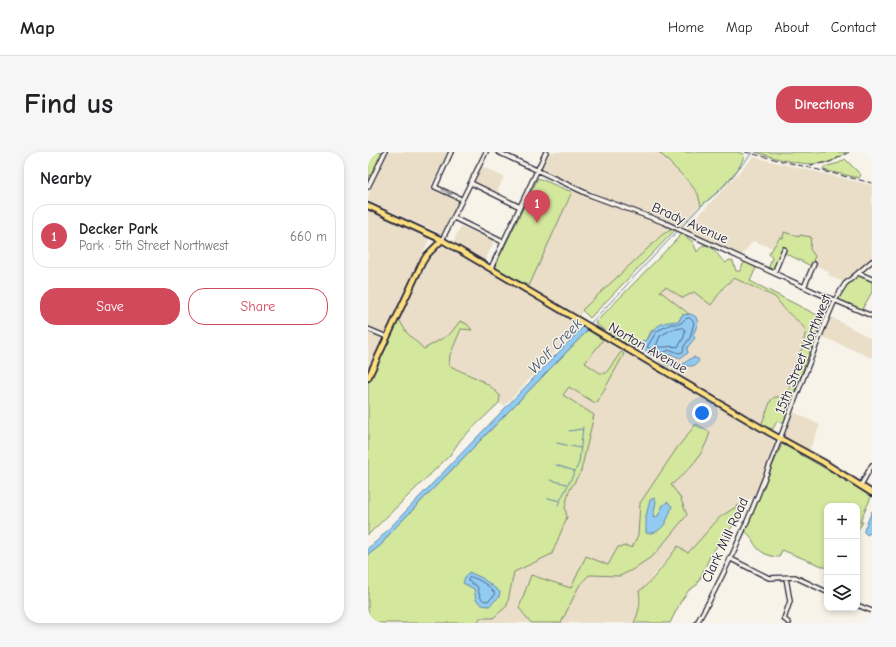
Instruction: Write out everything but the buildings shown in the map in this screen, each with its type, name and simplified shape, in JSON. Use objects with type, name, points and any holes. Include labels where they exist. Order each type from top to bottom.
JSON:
[{"type":"main road","name":"Norton Avenue","points":[[368,206],[442,240],[781,440],[823,462],[872,493]]},
{"type":"main road","points":[[368,378],[422,263],[442,240]]},
{"type":"street","points":[[368,187],[385,152]]},
{"type":"street","points":[[451,152],[435,187],[459,198]]},
{"type":"street","points":[[442,240],[486,152]]},
{"type":"street","name":"Brady Avenue","points":[[498,152],[590,195],[684,231],[804,287],[872,316]]},
{"type":"street","points":[[490,268],[546,152]]},
{"type":"street","points":[[471,183],[520,207]]},
{"type":"street","points":[[454,218],[503,242]]},
{"type":"street","points":[[774,273],[784,248]]},
{"type":"street","name":"15th Street Northwest","points":[[770,466],[835,300],[845,284],[872,261]]},
{"type":"street","points":[[804,287],[814,264]]},
{"type":"street","points":[[858,273],[872,279]]},
{"type":"street","points":[[368,329],[387,337]]},
{"type":"street","points":[[861,485],[872,465]]},
{"type":"street","name":"Clark Mill Road","points":[[697,623],[730,558],[770,466]]},
{"type":"street","points":[[730,558],[769,578],[798,579],[824,591]]},
{"type":"street","points":[[786,578],[790,601],[784,619],[789,623]]},
{"type":"street","points":[[860,606],[872,611]]},
{"type":"street","points":[[870,623],[872,618]]},
{"type":"shaded area","points":[[388,152],[448,152],[430,188],[459,202],[442,234],[368,201],[368,195]]},
{"type":"shaded area","points":[[548,152],[659,152],[689,182],[698,194],[701,206],[681,229],[540,170]]},
{"type":"shaded area","points":[[753,157],[872,185],[872,259],[845,283],[828,275],[829,272],[813,264],[810,249],[811,238],[800,235],[800,237],[784,232],[783,238],[779,237],[773,248],[753,241],[741,256],[685,230]]},
{"type":"shaded area","points":[[479,165],[504,177],[496,194],[471,183]]},
{"type":"shaded area","points":[[574,189],[596,200],[598,198],[671,226],[577,318],[528,288]]},
{"type":"shaded area","points":[[368,209],[430,237],[368,374]]},
{"type":"shaded area","points":[[461,226],[493,240],[493,244],[484,262],[453,242]]},
{"type":"shaded area","points":[[442,246],[538,297],[583,323],[504,406],[499,403],[500,396],[469,374],[462,373],[449,365],[450,355],[461,329],[465,330],[460,321],[450,334],[424,350],[407,333],[398,318],[427,261]]},
{"type":"shaded area","points":[[734,278],[775,297],[786,311],[806,330],[802,348],[792,374],[793,381],[785,397],[775,397],[771,400],[762,423],[763,427],[657,364],[660,358],[687,348],[695,338],[691,314],[660,291],[666,287],[683,298],[694,292],[717,297]]},
{"type":"shaded area","points":[[829,316],[872,339],[872,358],[821,336]]},
{"type":"shaded area","points":[[603,340],[706,398],[777,443],[756,495],[720,517],[688,553],[678,547],[652,577],[647,587],[639,591],[638,615],[634,623],[561,623],[579,586],[589,575],[620,576],[654,555],[680,497],[671,485],[691,468],[696,424],[677,448],[640,503],[638,535],[632,548],[618,547],[608,565],[586,557],[571,588],[519,608],[531,623],[442,623],[555,395]]},
{"type":"shaded area","points":[[792,411],[820,425],[808,453],[782,439]]},
{"type":"green space","points":[[368,152],[383,152],[368,184]]},
{"type":"green space","points":[[659,152],[737,152],[744,154],[742,161],[733,176],[701,206],[698,194],[689,182]]},
{"type":"green space","points":[[755,152],[846,152],[837,159],[826,163],[814,164],[789,161]]},
{"type":"green space","points":[[845,159],[861,175],[859,178],[823,170],[824,167],[839,163]]},
{"type":"green space","points":[[538,178],[572,192],[529,286],[494,268]]},
{"type":"green space","points":[[673,229],[675,230],[590,318],[582,310],[663,234]]},
{"type":"green space","points":[[784,232],[799,237],[800,235],[811,237],[810,249],[815,256],[811,266],[783,252],[774,273],[768,270],[772,258],[769,254],[780,237],[783,238]]},
{"type":"green space","points":[[682,234],[693,242],[697,252],[703,245],[707,245],[711,247],[726,263],[729,260],[733,261],[736,271],[740,271],[743,264],[746,262],[756,268],[750,281],[823,318],[787,411],[786,421],[782,423],[777,421],[773,429],[763,427],[762,423],[771,400],[775,397],[785,397],[793,381],[792,374],[802,348],[806,330],[786,311],[775,297],[734,278],[724,287],[711,305],[694,292],[683,298],[666,287],[660,291],[689,314],[682,315],[679,321],[651,331],[647,340],[643,341],[641,346],[636,347],[618,340],[595,323]]},
{"type":"green space","points":[[858,273],[872,280],[872,292],[861,311],[836,300],[842,289]]},
{"type":"green space","points":[[397,316],[407,333],[424,349],[450,334],[460,321],[467,324],[472,330],[461,329],[450,355],[449,365],[489,385],[500,396],[499,403],[461,439],[450,455],[368,535],[368,378]]},
{"type":"green space","points":[[588,330],[603,340],[585,363],[600,373],[606,373],[621,352],[624,354],[598,401],[595,403],[569,387],[563,395],[594,415],[581,471],[569,491],[565,508],[567,517],[552,554],[514,572],[507,606],[493,618],[480,618],[477,623],[368,623],[368,555],[381,545],[391,532]]},
{"type":"green space","points":[[696,424],[710,432],[704,448],[695,462],[671,485],[680,497],[687,515],[654,555],[632,570],[620,576],[589,575],[579,586],[561,623],[531,623],[519,608],[531,575],[571,588],[586,556],[608,565],[618,547],[627,546],[632,548],[638,535],[640,503],[677,448]]},
{"type":"green space","points":[[782,444],[872,495],[860,522],[860,503],[824,503],[824,567],[782,550],[779,557],[766,554],[760,551],[750,536],[744,531]]},
{"type":"green space","points":[[739,505],[738,516],[732,527],[711,554],[697,585],[689,590],[681,601],[670,623],[634,623],[639,607],[639,591],[654,577],[678,546],[688,553],[720,517]]},
{"type":"water","points":[[691,314],[696,317],[698,323],[693,335],[695,338],[687,348],[688,353],[680,358],[671,354],[654,356],[644,350],[641,346],[642,341],[647,340],[653,330],[660,325],[668,322],[679,321],[682,315]]},
{"type":"water","points":[[583,327],[588,330],[391,532],[381,545],[368,555],[368,548],[378,540]]},
{"type":"water","points":[[693,357],[699,361],[695,365],[691,366],[681,365],[679,371],[674,368],[679,364],[667,365],[663,362],[668,360],[683,364]]},
{"type":"water","points":[[654,498],[656,501],[653,518],[658,516],[663,505],[667,502],[672,506],[669,516],[661,529],[652,533],[646,533],[646,516],[650,500]]},
{"type":"water","points":[[872,511],[872,532],[867,535],[864,530]]},
{"type":"water","points":[[469,572],[482,578],[500,592],[499,597],[489,606],[482,605],[476,600],[474,589],[463,583]]},
{"type":"waterway","name":"Wolf Creek","points":[[589,325],[701,206],[718,192],[753,152]]},
{"type":"waterway","points":[[558,505],[579,463],[583,427]]},
{"type":"waterway","points":[[569,431],[582,429]]},
{"type":"waterway","points":[[557,443],[580,448]]},
{"type":"waterway","points":[[556,465],[575,471]]},
{"type":"waterway","points":[[550,480],[567,484]]},
{"type":"waterway","points":[[548,498],[560,501]]},
{"type":"railway","points":[[745,152],[872,183]]},
{"type":"railway","points":[[810,165],[830,162],[849,152]]},
{"type":"place","name":"Decker Park","points":[[537,223]]}]
